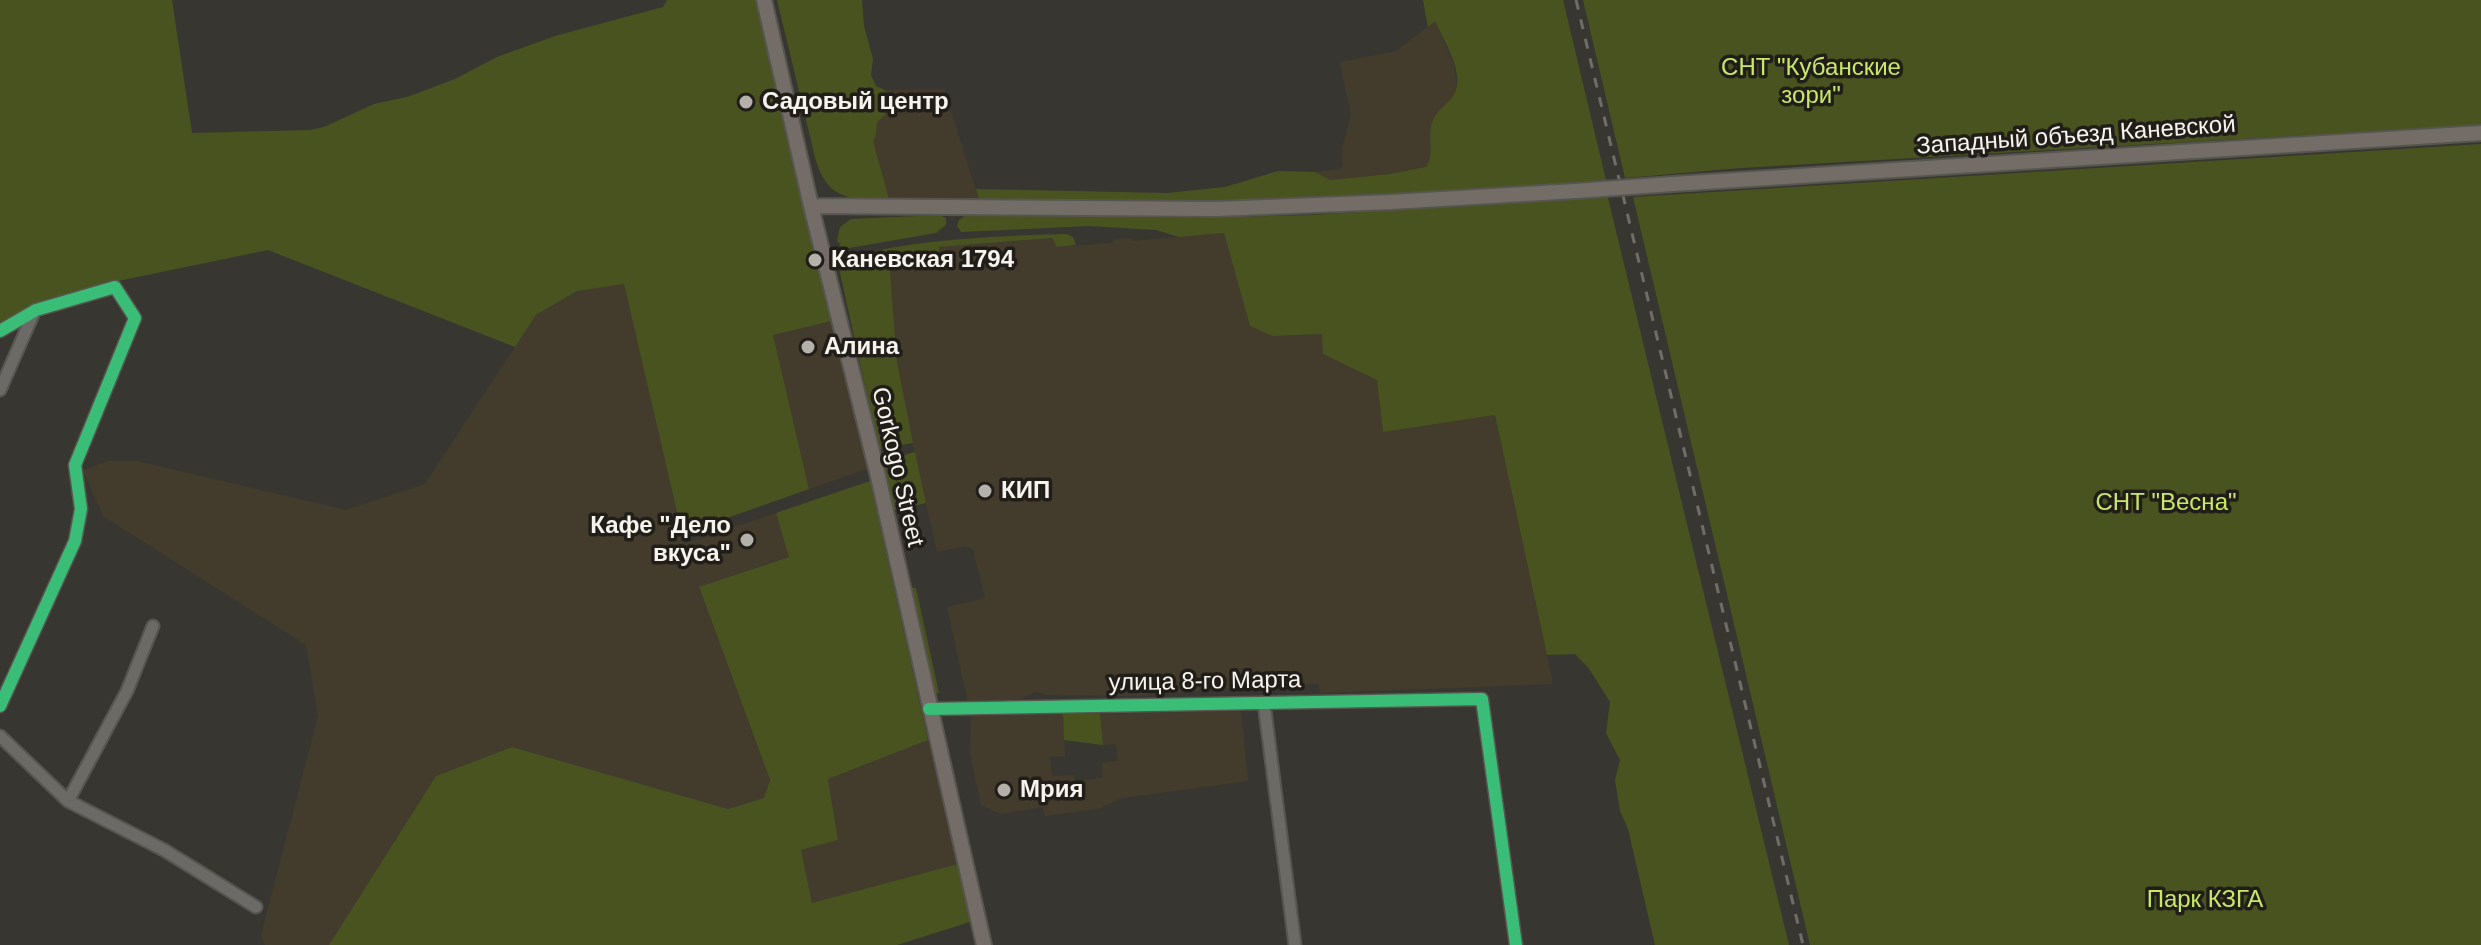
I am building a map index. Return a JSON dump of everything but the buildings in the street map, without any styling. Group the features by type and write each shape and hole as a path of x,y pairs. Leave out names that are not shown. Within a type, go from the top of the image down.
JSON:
{"main road":[{"name":"Gorkogo Street","path":"764,0 877,472 984,945"},
{"name":"Западный объезд Каневской","path":"811,206 1216,209 1361,204 2481,133"}],"street":[{"path":"0,331 36,310 115,287 135,318 75,465 81,509 75,541 0,706"},
{"path":"0,390 36,310"},
{"path":"68,801 127,691 153,626"},
{"name":"улица 8-го Марта","path":"929,709 1482,699 1516,945"},
{"path":"1264,703 1295,945"},
{"path":"0,736 68,801 164,850 256,907"}],"shaded area":[{"path":"1435,21 1454,65 1457,89 1430,134 1430,160 1426,167 1329,180 1315,172 1343,166 1342,148 1351,115 1340,62 1396,51"},
{"path":"944,89 979,200 889,199 873,141 877,137 877,123 883,119 885,90"},
{"path":"1224,233 1250,326 1272,336 1322,334 1324,354 1377,380 1383,432 1495,415 1553,684 1320,693 1319,684 1266,685 1143,696 1048,695 1035,692 1020,699 968,703 947,607 985,598 973,549 965,546 937,552 903,402 889,259 939,255 939,247 1053,238 1058,247 1110,243 1118,239 1132,238 1133,241"},
{"path":"624,284 684,544 776,513 789,556 699,588 770,781 764,798 728,809 512,747 436,776 329,945 265,945 261,935 318,716 306,645 103,516 83,471 108,461 137,461 346,510 425,484 536,315 577,291"},
{"path":"832,321 869,468 809,489 773,335"},
{"path":"1241,711 1248,781 1122,798 1098,809 1045,816 1043,807 1001,814 981,805 970,754 971,716 1063,714 1065,756 1050,757 1052,776 1074,775 1075,781 1103,778 1102,763 1118,761 1116,744 1103,745 1100,714"},
{"path":"928,740 958,864 812,904 801,850 838,840 828,779"}],"green space":[{"path":"0,0 172,0 192,133 324,127 374,104 407,97 455,79 497,57 555,36 663,7 667,0 755,0 832,321 773,335 809,489 682,534 624,284 577,291 536,315 515,347 268,250 118,281 34,307 0,327"},
{"path":"777,0 862,0 864,26 873,59 871,75 876,86 885,90 885,115 877,123 873,141 889,199 844,195 835,191 821,174"},
{"path":"1423,0 1563,0 1606,180 1344,199 1194,204 979,200 976,189 1167,193 1225,187 1278,171 1315,172 1330,180 1426,167 1430,157 1433,119 1451,99 1457,81 1453,60 1435,21 1428,27"},
{"name":"СНТ \"Кубанские зори\"","path":"1583,0 2481,0 2481,125 1741,168 1625,178"},
{"name":"СНТ \"Весна\"","path":"2481,144 2481,945 1810,945 1633,197"},
{"path":"1608,197 1789,945 1655,945 1628,829 1620,811 1615,780 1620,760 1606,733 1610,702 1588,667 1575,654 1547,655 1495,415 1383,432 1377,380 1323,354 1322,334 1272,336 1250,326 1224,233 1179,237 1156,230 1089,226 961,232 957,226 966,215 1196,218 1310,215"},
{"path":"939,215 946,218 946,225 936,233 849,248 841,247 837,240 840,227 851,219"},
{"path":"1067,234 1073,237 1076,245 1057,247 1052,238 939,247 939,255 889,259 897,362 913,443 879,449 840,273 842,265 859,256 915,244"},
{"path":"915,452 926,503 891,511 882,461"},
{"path":"870,481 928,740 828,779 838,840 801,850 812,903 958,864 973,921 897,945 329,945 436,776 512,747 728,809 764,798 770,780 699,587 789,557 776,513"},
{"path":"916,588 939,693 932,694 909,590"},
{"path":"1063,714 1100,714 1103,745 1064,740"}],"railway":[{"path":"1576,0 1803,945"}],"cycle path":[{"path":"0,331 36,310 115,287 135,318 75,465 81,509 75,541 0,706"},
{"path":"929,709 1482,699 1516,945"}],"place":[{"name":"Садовый центр","path":"746,102"},
{"name":"Каневская 1794","path":"815,260"},
{"name":"Алина","path":"808,347"},
{"name":"КИП","path":"985,491"},
{"name":"Кафе \"Дело вкуса\"","path":"747,540"},
{"name":"Мрия","path":"1004,790"}],"park label":[{"name":"Парк КЗГА","path":"2205,900"}]}
